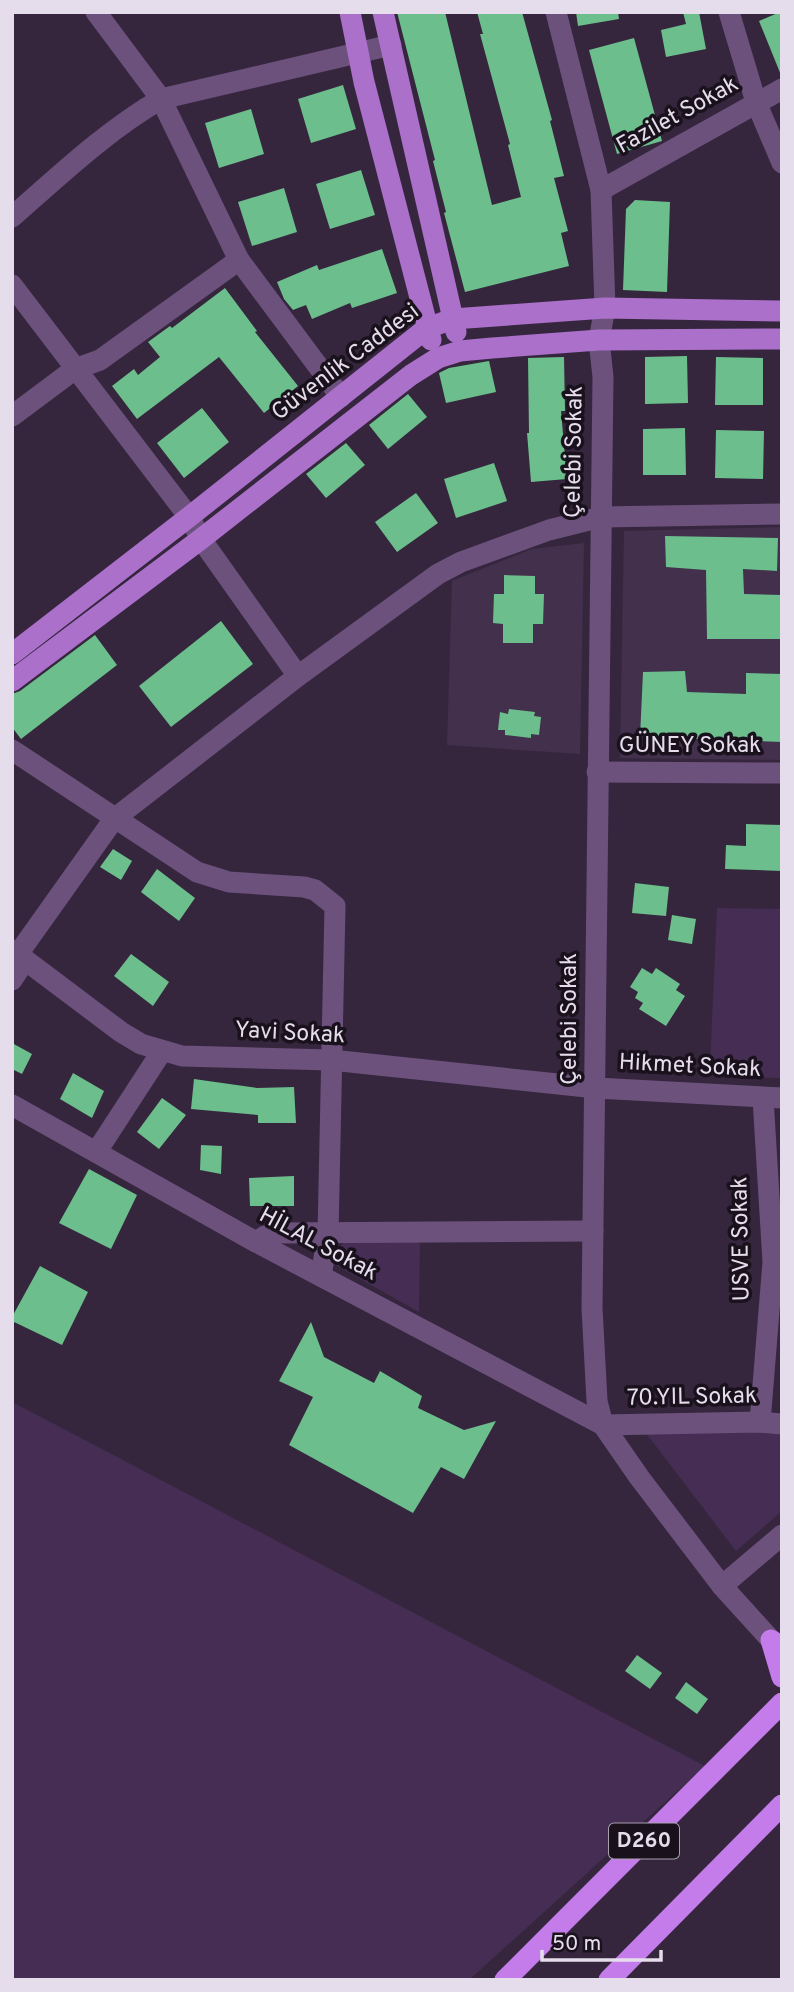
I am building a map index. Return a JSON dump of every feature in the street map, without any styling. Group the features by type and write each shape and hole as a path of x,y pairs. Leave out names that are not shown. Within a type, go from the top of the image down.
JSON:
{"highway":[{"path":"776,1644 782,1677"},
{"name":"D260","path":"505,1980 782,1703"},
{"path":"609,1980 782,1805"}],"main road":[{"path":"350,12 358,54 427,328 438,358"},
{"path":"383,12 460,351"},
{"name":"Güvenlik Caddesi","path":"12,654 427,328 453,320 605,308 782,311"},
{"path":"12,681 201,539 411,375 438,358 460,351 599,340 782,340"}],"street":[{"path":"96,12 161,99 239,260 341,397"},
{"name":"Çelebi Sokak","path":"555,12 601,190 605,308 599,340 603,377 592,1308 597,1401 603,1425 639,1476 722,1586 776,1644"},
{"path":"729,12 756,102 782,163"},
{"path":"12,217 108,134 161,99 391,45"},
{"name":"Fazilet Sokak","path":"601,190 782,89"},
{"path":"12,416 75,369 100,360 239,260"},
{"path":"12,285 189,517 201,539 298,676"},
{"path":"12,980 18,955 114,819 298,676 449,568 549,530 601,517 782,513"},
{"path":"12,750 197,872 229,882 304,887 315,890 335,906 328,1234 321,1276"},
{"name":"GÜNEY Sokak","path":"597,772 782,773"},
{"name":"Yavi Sokak","path":"18,955 121,1032 141,1044 182,1056 331,1060 596,1088"},
{"path":"97,1151 162,1051"},
{"name":"Hikmet Sokak","path":"596,1088 772,1098"},
{"name":"USVE Sokak","path":"760,1422 777,1262 772,1098"},
{"name":"HİLAL Sokak","path":"12,1105 256,1242 603,1425"},
{"path":"256,1242 272,1233 593,1231"},
{"name":"70.YIL Sokak","path":"603,1425 760,1422 782,1424"},
{"path":"722,1586 782,1535"}],"shaded area":[{"path":"782,527 782,760 620,758 624,531"},
{"path":"584,543 580,754 447,745 452,581 532,549"},
{"path":"717,908 782,909 782,1078 722,1077 710,1065"},
{"path":"420,1238 419,1312 332,1263 345,1239"},
{"path":"12,1402 705,1766 469,1980 12,1980"},
{"path":"633,1416 782,1418 782,1511 736,1551"}],"building":[{"path":"397,12 445,12 492,205 521,197 508,145 510,144 480,34 483,34 477,12 522,12 552,120 550,121 564,176 554,178 568,231 561,233 569,266 465,292"},
{"path":"576,12 618,12 619,19 578,26"},
{"path":"683,12 699,12 706,49 666,57 661,30 686,24"},
{"path":"782,12 781,75 759,21"},
{"path":"634,38 662,141 617,154 589,50"},
{"path":"343,85 356,129 311,143 298,99"},
{"path":"251,109 264,154 219,168 205,123"},
{"path":"361,170 375,215 330,229 316,184"},
{"path":"284,188 297,232 252,246 238,202"},
{"path":"635,200 670,202 667,292 623,290 626,209"},
{"path":"382,249 397,293 352,308 350,303 312,319 306,305 293,310 284,299 277,282 317,265 319,270"},
{"path":"225,288 257,331 255,332 298,386 264,413 219,357 137,419 112,386 134,369 138,375 160,357 148,342 170,326 172,328"},
{"path":"687,356 688,403 645,404 645,357"},
{"path":"564,357 565,411 561,411 567,479 531,482 527,433 528,358"},
{"path":"716,357 763,358 763,405 715,405"},
{"path":"489,361 496,392 446,403 439,373 449,368"},
{"path":"408,394 427,417 388,449 369,425"},
{"path":"202,408 229,442 184,478 157,443"},
{"path":"685,428 686,475 643,475 643,429"},
{"path":"716,430 764,431 763,479 715,478"},
{"path":"346,443 365,465 326,498 306,474"},
{"path":"494,463 507,501 456,518 444,479"},
{"path":"416,493 438,523 397,552 375,522"},
{"path":"665,536 778,538 777,571 743,569 744,594 782,595 782,639 707,639 706,570 666,567"},
{"path":"504,575 535,576 535,594 544,594 543,624 533,624 533,643 503,643 503,624 493,623 494,594 504,594"},
{"path":"221,621 253,664 171,727 139,686"},
{"path":"95,635 117,665 21,739 12,727 12,694 20,691"},
{"path":"685,671 687,692 746,694 746,673 782,674 782,742 640,737 643,672"},
{"path":"509,709 535,712 534,716 541,717 539,735 531,734 531,738 505,735 505,730 498,730 500,712 508,714"},
{"path":"746,824 782,825 782,871 725,869 726,845 746,846"},
{"path":"113,849 132,861 121,880 100,867"},
{"path":"157,869 195,898 179,921 141,892"},
{"path":"635,883 669,887 666,916 632,913"},
{"path":"672,915 696,919 692,944 668,940"},
{"path":"131,954 169,982 153,1006 114,976"},
{"path":"642,968 652,974 656,968 680,984 676,990 685,996 666,1026 639,1009 643,1003 635,998 638,992 630,987"},
{"path":"12,1043 32,1054 22,1074 12,1069"},
{"path":"73,1073 104,1091 92,1118 60,1099"},
{"path":"194,1079 257,1088 294,1087 296,1123 258,1123 258,1115 191,1109"},
{"path":"162,1098 186,1115 159,1149 137,1132"},
{"path":"201,1145 222,1146 221,1174 200,1170"},
{"path":"89,1169 137,1195 111,1249 59,1223"},
{"path":"294,1176 294,1206 250,1206 249,1178"},
{"path":"40,1266 88,1292 62,1345 12,1321"},
{"path":"311,1322 324,1357 374,1383 380,1371 422,1396 418,1408 464,1430 496,1421 464,1479 441,1467 413,1513 289,1445 313,1397 279,1381"},
{"path":"637,1655 662,1673 650,1689 625,1671"},
{"path":"686,1682 708,1699 697,1714 675,1698"}]}
